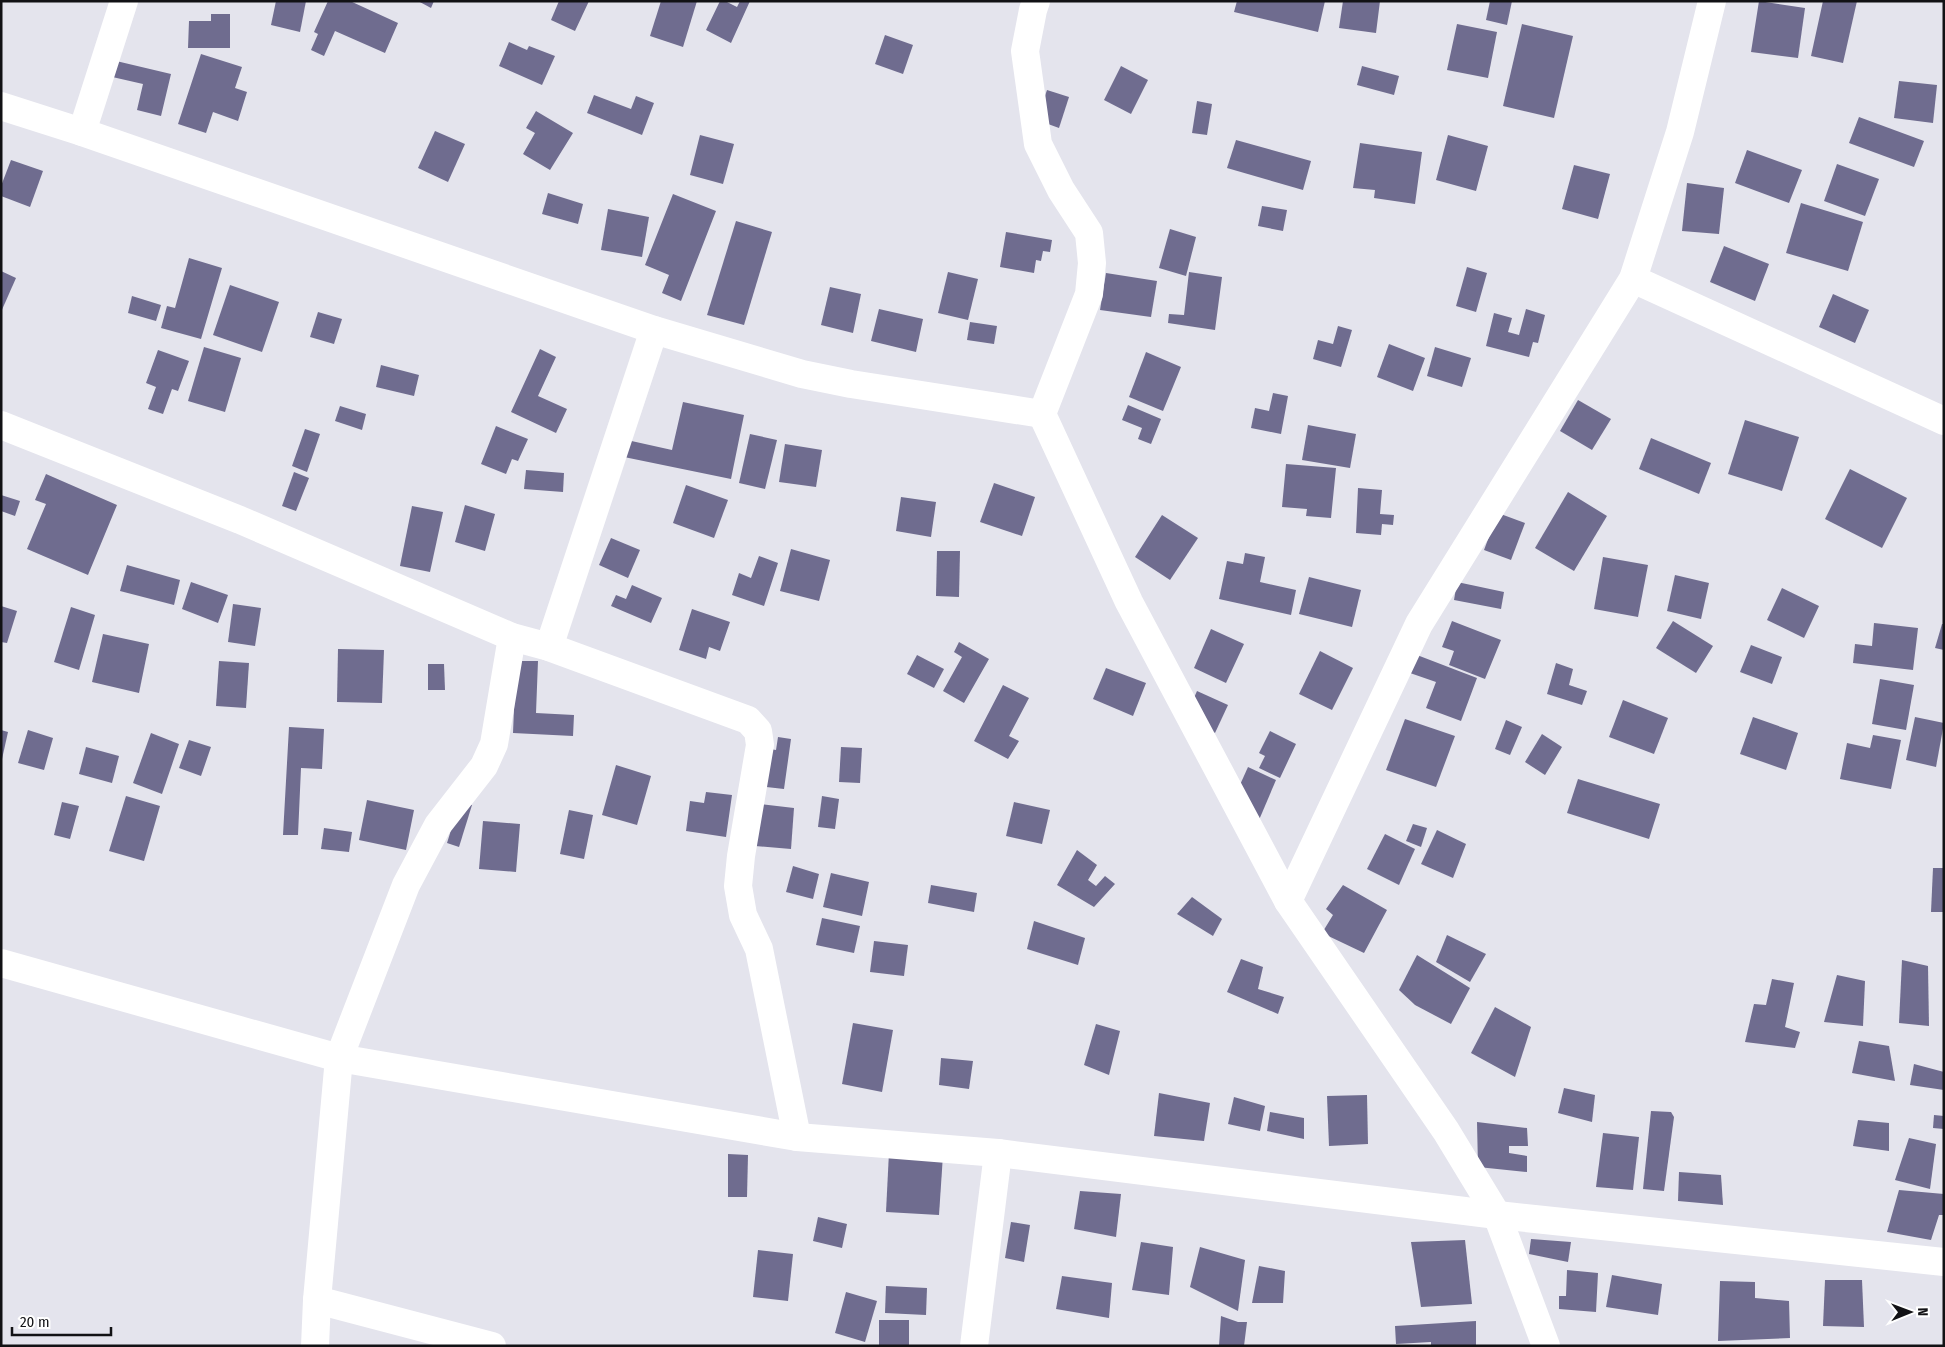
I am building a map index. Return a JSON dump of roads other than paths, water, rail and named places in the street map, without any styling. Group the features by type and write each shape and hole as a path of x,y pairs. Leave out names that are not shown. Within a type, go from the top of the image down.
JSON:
{"street":[{"path":"82,132 124,1"},
{"path":"1036,1 1024,51 1038,144 1062,190 1089,234 1092,263 1089,294 1042,414 1129,602 1288,901 1446,1132 1497,1215 1546,1346"},
{"path":"1288,901 1419,624 1633,279 1680,132 1712,1"},
{"path":"1,106 82,132 654,330 802,374 851,384 1042,414"},
{"path":"1633,279 1944,420"},
{"path":"550,647 654,330"},
{"path":"1,425 240,520 512,637 550,647 748,720 758,731 760,745 741,856 738,886 743,915 759,949 797,1137"},
{"path":"315,1346 317,1300 339,1058 406,885 438,825 484,766 494,744 512,637"},
{"path":"1,963 339,1058 797,1137 998,1153 1497,1215 1944,1262"},
{"path":"974,1346 998,1153"},
{"path":"317,1300 492,1346"}]}
